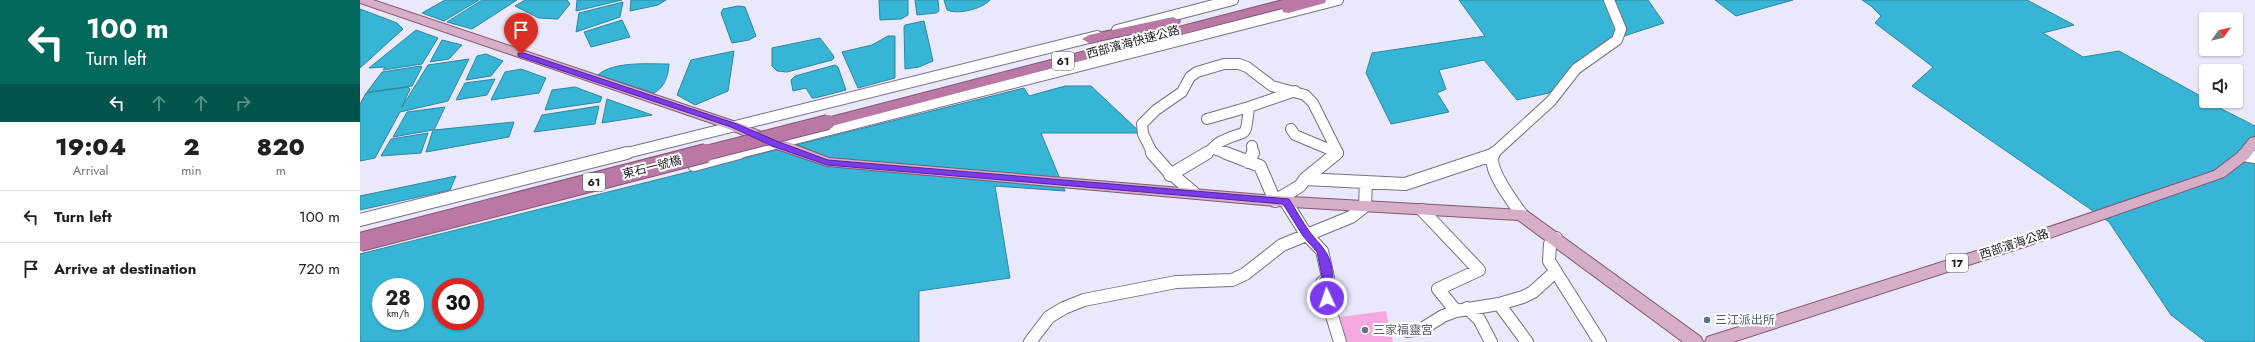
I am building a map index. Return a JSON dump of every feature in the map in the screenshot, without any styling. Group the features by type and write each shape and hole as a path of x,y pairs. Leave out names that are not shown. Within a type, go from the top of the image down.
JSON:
{"highway":[{"path":"1089,39 1171,22 1258,0"},
{"name":"西部濱海快速公路","path":"828,118 1274,0"},
{"name":"西部濱海快速公路","path":"828,118 1298,0"},
{"path":"1031,78 1320,0"},
{"name":"東石一號橋","path":"360,234 828,118"},
{"name":"東石一號橋","path":"360,242 828,118"}],"main road":[{"path":"362,0 734,126 776,144 827,162 1193,192 1280,201 1422,210 1492,212 1522,215 1556,238 1694,342"},
{"name":"西部濱海公路","path":"1713,342 2022,242 2219,174 2250,156 2255,141"}],"street":[{"path":"360,220 1089,39 1154,19 1233,0"},
{"path":"360,250 1031,78 1114,59 1338,0"},
{"path":"1305,179 1405,184 1492,155 1551,101 1576,69 1617,40 1621,29 1609,0"},
{"path":"1193,192 1161,166 1144,136 1142,124 1156,110 1182,92 1190,77 1197,72 1216,65 1239,64 1247,66 1272,86 1295,91 1305,95 1313,103 1338,153"},
{"path":"1207,119 1249,107 1295,91"},
{"path":"1170,174 1214,149 1220,141 1243,134 1246,131 1249,107"},
{"path":"1291,130 1295,134 1338,153"},
{"path":"1248,162 1253,157 1254,149 1252,146"},
{"path":"1214,149 1260,166 1280,201 1306,234 1322,251 1328,277 1322,283 1331,312 1335,318 1340,342"},
{"path":"1280,201 1338,153"},
{"path":"1492,155 1492,163 1497,175 1522,215"},
{"path":"1030,342 1049,317 1084,300 1176,282 1232,280 1245,274 1282,245 1351,217 1365,206 1366,182"},
{"path":"1422,210 1479,270 1438,289 1461,310 1479,319 1491,342"},
{"path":"1556,238 1550,244 1549,261 1579,306 1600,342"},
{"path":"1407,331 1422,330 1443,316 1461,310 1499,304 1533,292 1555,272"},
{"path":"1499,304 1527,342"}],"water":[{"path":"445,0 479,0 444,21 422,13"},
{"path":"482,0 517,0 472,29 447,22"},
{"path":"525,0 567,0 570,4 558,19 539,18 515,6"},
{"path":"577,0 622,0 576,11"},
{"path":"631,0 666,0 658,5 630,11"},
{"path":"879,0 908,0 908,15 901,19 880,20"},
{"path":"915,0 938,0 939,11 936,13 917,15"},
{"path":"944,0 990,0 976,8 957,12 947,10"},
{"path":"1459,0 1648,0 1664,23 1612,40 1549,93 1517,100 1484,60 1439,70 1446,89 1437,93 1449,112 1391,124 1366,73 1372,53 1485,36"},
{"path":"1715,0 1793,0 1736,16"},
{"path":"1862,0 2027,0 2074,25 2043,33 2083,57 2119,51 2199,95 2199,108 2220,108 2255,126 2255,342 2206,342 2171,315 2109,222 1912,86 1933,67 1875,23 1881,16 1871,6"},
{"path":"623,2 620,17 576,32 579,13"},
{"path":"738,6 745,7 756,36 749,40 732,43 721,13 723,9"},
{"path":"360,9 397,23 403,29 360,68"},
{"path":"622,20 630,37 591,47 584,32"},
{"path":"924,21 933,61 919,67 905,69 904,27 905,25"},
{"path":"416,30 438,38 422,64 383,70 385,67 369,68"},
{"path":"888,36 895,36 895,78 858,88 842,52 872,45"},
{"path":"820,38 833,55 834,58 832,60 787,72 777,71 772,66 772,48"},
{"path":"442,40 462,45 449,59 430,62"},
{"path":"734,51 728,91 695,105 677,95 691,60"},
{"path":"486,54 503,61 491,76 466,80 477,56"},
{"path":"469,59 448,101 400,112 375,158 360,161 360,104 366,93 408,87 410,89 402,107 428,65"},
{"path":"669,64 665,81 661,88 654,93 598,75 613,67 622,65"},
{"path":"835,65 838,67 846,90 815,98 812,98 806,88 793,91 791,80 795,76"},
{"path":"422,67 412,86 367,92 382,72"},
{"path":"521,69 546,78 539,93 491,100 505,72"},
{"path":"495,79 487,95 456,100 465,83"},
{"path":"1065,86 1091,86 1141,133 1041,133 1065,191 995,186 1010,278 919,291 919,342 360,342 360,254 1024,88 1029,96"},
{"path":"575,87 602,97 600,102 545,110 552,90"},
{"path":"607,99 652,115 602,123"},
{"path":"599,106 595,124 534,132 542,115"},
{"path":"445,107 434,130 514,122 509,137 426,152 433,130 393,137 407,112"},
{"path":"428,133 421,153 381,156 391,139"},
{"path":"456,176 450,190 360,210 360,196"}],"building":[{"name":"三家福靈宮","path":"1386,311 1393,342 1347,342 1340,317"}],"place":[{"name":"三江派出所","path":"1707,320"},
{"name":"三家福靈宮","path":"1365,330"}],"route":[{"path":"521,54 665,104 734,126 776,144 827,162 1002,176 1286,202 1306,234 1322,251 1328,277 1322,283 1327,298"}]}
